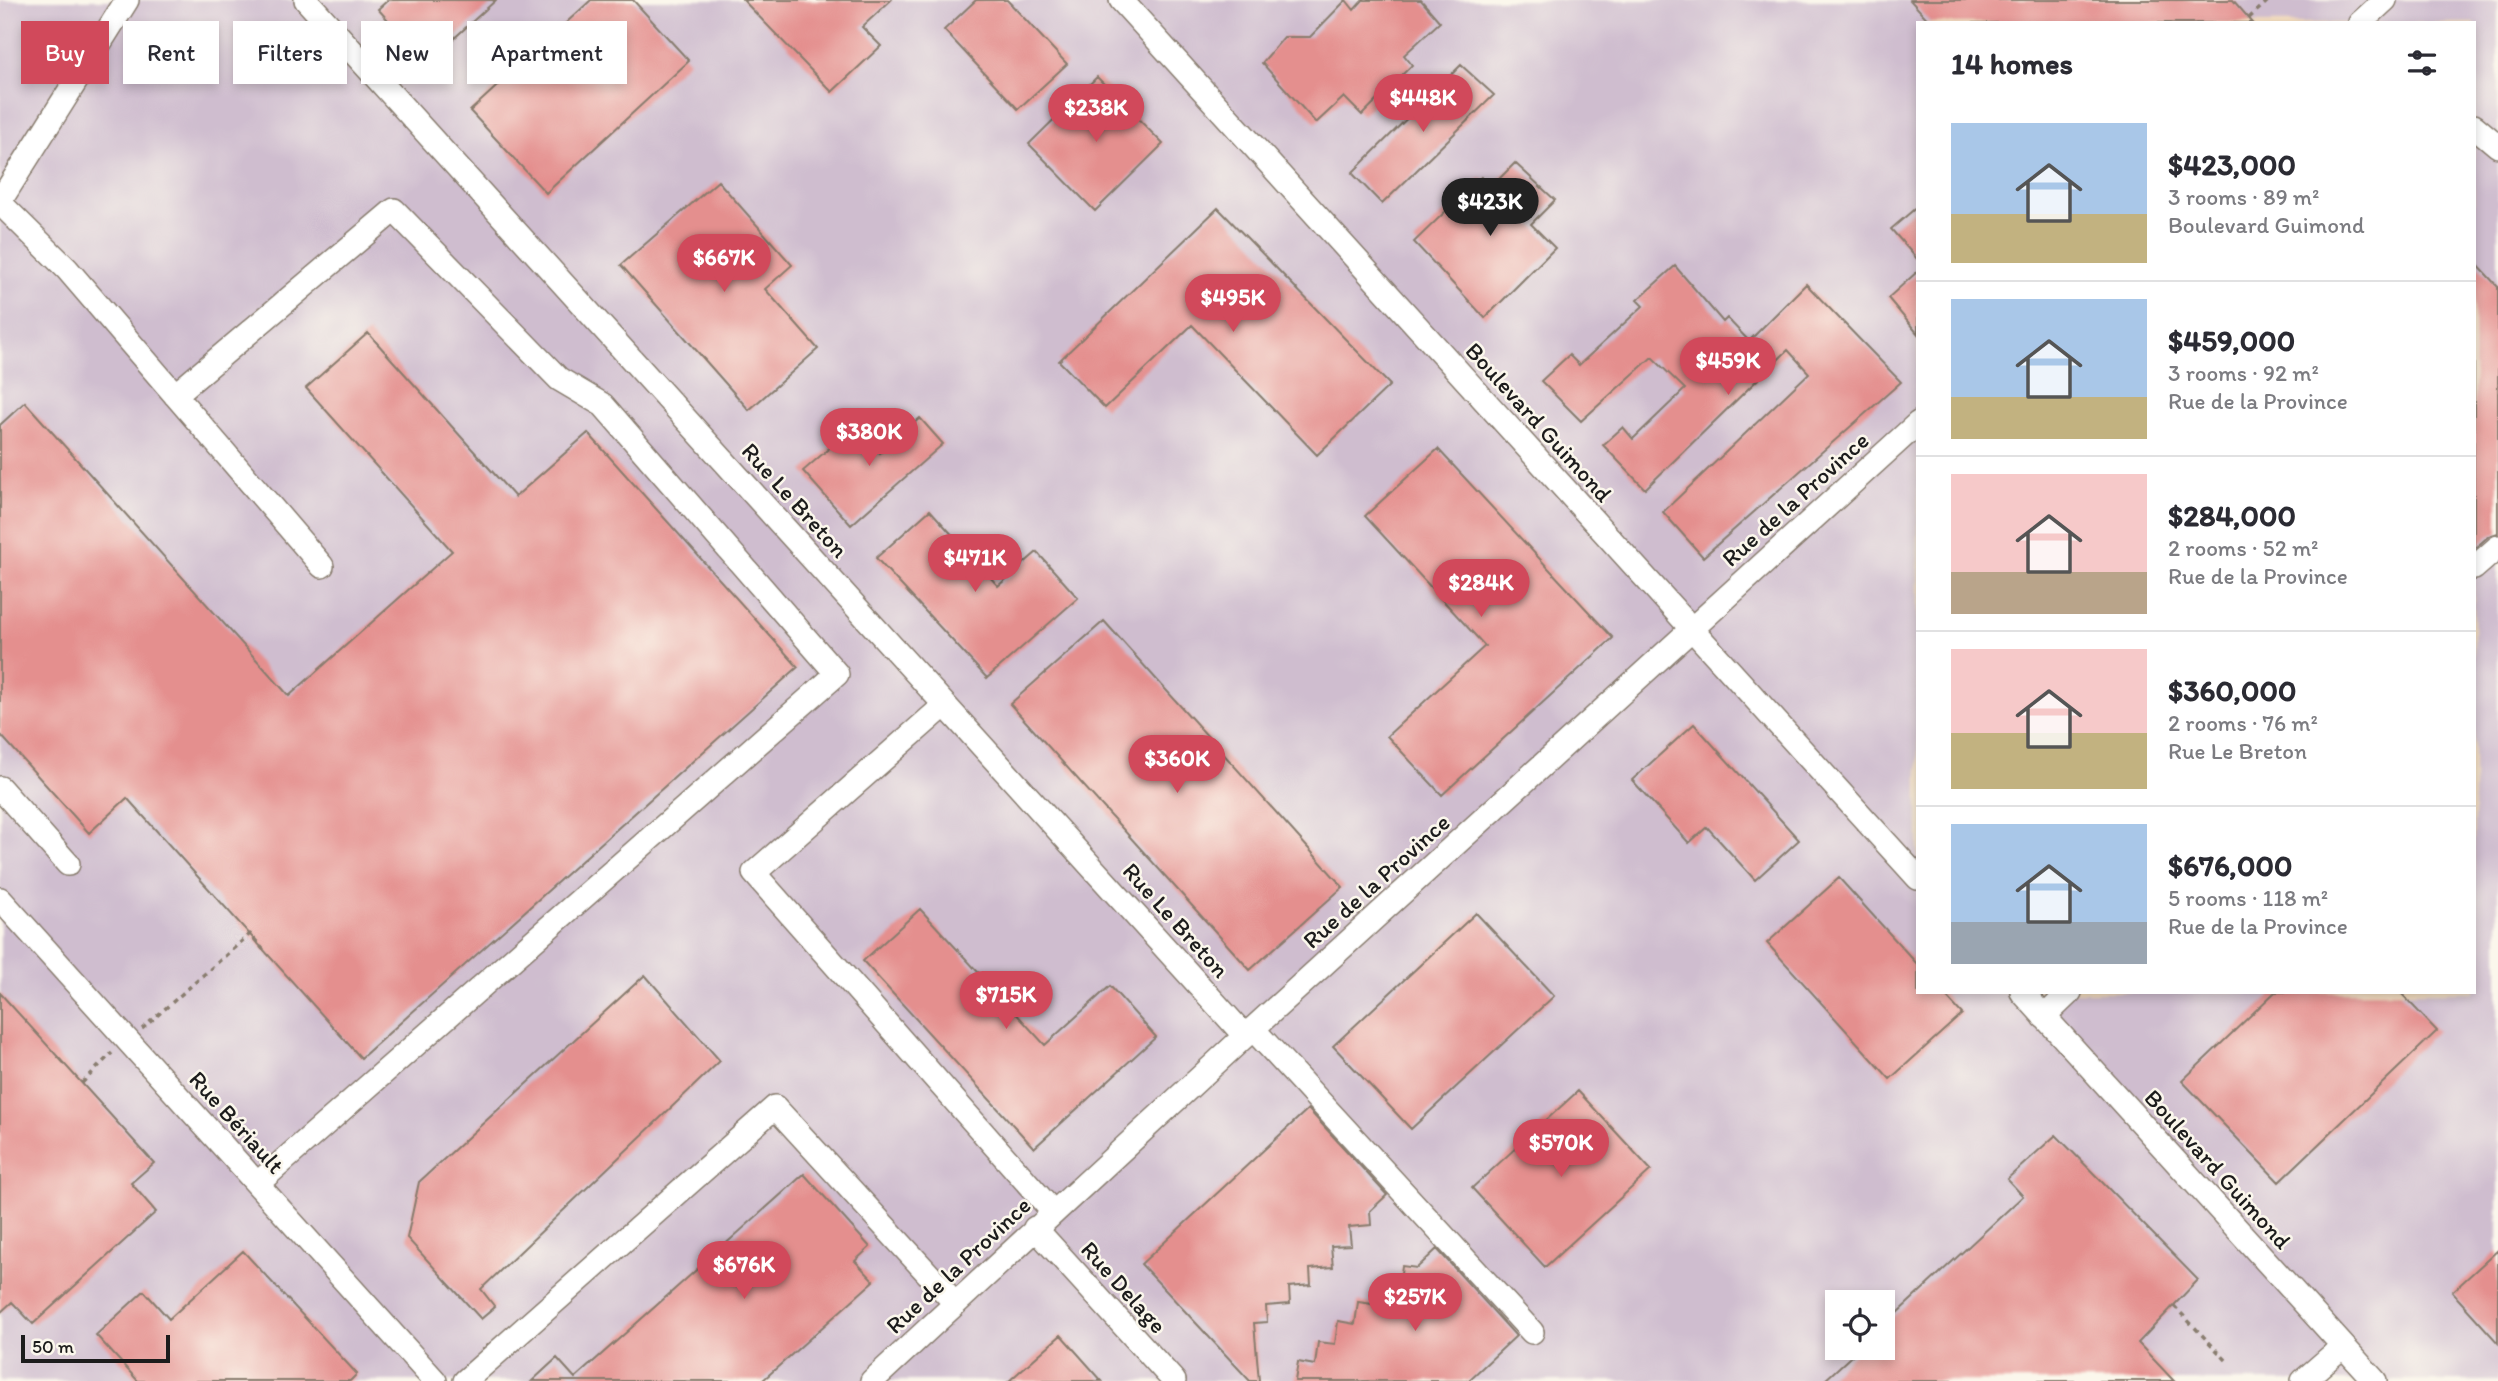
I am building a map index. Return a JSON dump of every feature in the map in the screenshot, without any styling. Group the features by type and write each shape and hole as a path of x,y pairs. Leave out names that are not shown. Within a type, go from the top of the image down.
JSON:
{"street":[{"path":"127,0 0,202 67,269 322,566"},
{"name":"Rue Le Breton","path":"306,0 945,705 1532,1332"},
{"name":"Boulevard Guimond","path":"1121,0 1916,876"},
{"path":"2367,21 2385,0"},
{"path":"2476,128 2498,146"},
{"path":"175,395 394,210 559,379 603,405 838,674 257,1184"},
{"name":"Rue de la Province","path":"872,1381 1035,1228 1690,628 1916,425"},
{"path":"2476,566 2498,547"},
{"path":"945,705 754,873 1053,1212"},
{"path":"0,788 68,864"},
{"name":"Rue Bériault","path":"0,899 435,1381"},
{"name":"Boulevard Guimond","path":"2024,994 2375,1381"},
{"path":"2044,1017 2068,994"},
{"path":"465,1381 775,1107 955,1303"},
{"name":"Rue Delage","path":"1035,1228 1174,1381"},
{"path":"2303,1381 2343,1346"}],"path":[{"path":"2249,18 2269,0"},
{"path":"138,1033 250,934 267,954"},
{"path":"82,1083 113,1053"},
{"path":"2174,1306 2229,1363"}],"shaded area":[{"path":"0,0 2498,0 2498,1381 0,1381"}],"building":[{"path":"388,0 496,0 473,21 467,21 467,26 453,39 453,21 389,21 378,9"},
{"path":"591,0 633,0 689,61 546,193 470,111 499,84 627,84 627,21 568,21"},
{"path":"743,0 891,0 862,27 881,46 832,92"},
{"path":"976,0 1007,0 1067,64 1018,109 944,30"},
{"path":"1346,0 1354,10 1363,0 1421,0 1440,22 1404,55 1412,65 1362,115 1344,97 1316,123 1262,63 1284,37 1310,37"},
{"path":"1910,0 2233,0 2251,21 1929,21"},
{"path":"1461,65 1494,95 1382,204 1352,173"},
{"path":"1097,77 1163,144 1095,211 1029,144"},
{"path":"1515,163 1555,200 1531,224 1555,248 1485,318 1414,242 1481,177 1491,187"},
{"path":"718,181 792,265 765,289 818,349 749,410 621,265"},
{"path":"1218,208 1390,385 1317,455 1192,325 1105,408 1059,361"},
{"path":"1916,208 1916,258 1891,229"},
{"path":"2476,263 2498,287 2498,533 2489,536 2476,547"},
{"path":"1675,266 1723,322 1727,318 1749,341 1806,284 1901,382 1703,557 1663,512 1809,373 1788,350 1645,489 1603,445 1623,427 1633,439 1685,389 1652,357 1581,421 1541,381 1569,355 1579,365 1643,306 1637,300"},
{"path":"1916,273 1916,332 1888,298"},
{"path":"368,333 515,497 588,433 798,667 361,1058 127,798 89,833 0,734 0,425 25,402 289,696 452,551 306,388"},
{"path":"920,418 943,444 851,525 803,471 856,425 880,453"},
{"path":"1438,449 1613,638 1442,795 1387,736 1485,646 1365,516"},
{"path":"930,510 998,586 1037,552 1078,598 987,678 876,558"},
{"path":"1104,621 1343,887 1250,970 1010,704"},
{"path":"1694,724 1799,840 1755,880 1707,827 1689,843 1632,780"},
{"path":"1839,878 1916,963 1916,994 1944,994 1962,1014 1890,1079 1767,943"},
{"path":"920,909 1045,1045 1110,986 1156,1037 1034,1148 863,961"},
{"path":"1476,913 1554,996 1411,1129 1333,1046"},
{"path":"645,975 720,1061 481,1289 495,1307 481,1319 407,1238 419,1182"},
{"path":"0,993 154,1163 131,1183 156,1212 33,1324 12,1302 0,1313"},
{"path":"2273,994 2402,994 2437,1031 2279,1182 2182,1081"},
{"path":"1578,1091 1651,1170 1545,1267 1472,1188"},
{"path":"1308,1109 1387,1195 1370,1211 1371,1225 1349,1227 1351,1245 1331,1246 1333,1267 1310,1269 1311,1285 1289,1287 1290,1304 1266,1306 1267,1322 1254,1323 1259,1381 1250,1381 1141,1264"},
{"path":"2056,1135 2198,1280 2138,1343 2174,1381 1824,1381 1847,1360 1895,1360 1895,1315 2023,1196 2007,1179"},
{"path":"804,1174 870,1247 855,1261 874,1281 762,1381 532,1381 557,1358 575,1378"},
{"path":"1437,1249 1516,1336 1468,1381 1295,1381 1298,1362 1315,1365 1318,1342 1335,1344 1338,1321 1355,1324 1358,1302 1379,1305 1381,1285 1399,1288 1402,1266 1417,1268"},
{"path":"2498,1250 2498,1343 2452,1292"},
{"path":"243,1251 357,1374 350,1381 138,1381 96,1335 144,1291 169,1319"},
{"path":"1061,1335 1102,1381 1009,1381"}]}
